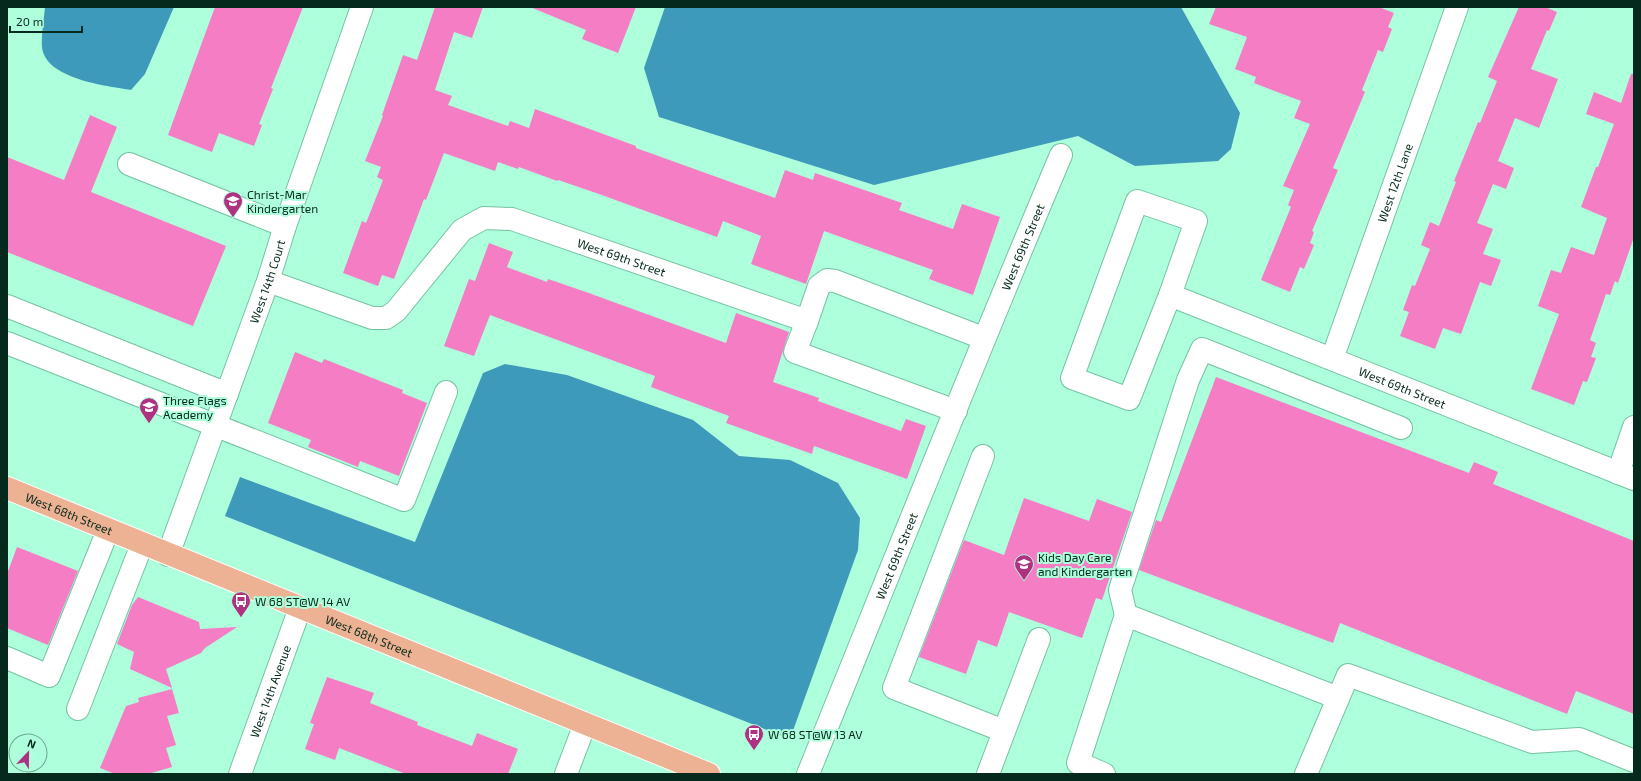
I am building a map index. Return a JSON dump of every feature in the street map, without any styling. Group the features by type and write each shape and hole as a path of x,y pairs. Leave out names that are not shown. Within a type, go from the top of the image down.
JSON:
{"main road":[{"name":"West 68th Street","path":"7,488 168,555 709,774"}],"street":[{"name":"West 14th Court","path":"168,555 268,281 285,226 362,7"},
{"name":"West 12th Lane","path":"1332,359 1457,7"},
{"name":"West 69th Street","path":"808,774 956,411 983,338 1061,155"},
{"path":"129,164 285,226"},
{"path":"1137,201 1196,221 1170,295 1129,399 1072,378 1137,201"},
{"name":"West 69th Street","path":"268,281 372,318 386,318 396,311 462,230 484,218 512,219 807,322"},
{"path":"956,411 795,352 819,286 826,280 835,281 983,338"},
{"name":"West 69th Street","path":"1170,295 1626,476"},
{"path":"7,306 227,394"},
{"path":"7,343 404,500 446,392"},
{"path":"1104,774 1078,763 1126,615 1120,590 1186,388 1202,349 1401,428"},
{"path":"1626,476 1634,427"},
{"path":"982,456 894,688 1004,731"},
{"path":"7,658 49,676 108,530"},
{"path":"78,709 142,544"},
{"name":"West 14th Avenue","path":"240,774 300,608"},
{"path":"1126,615 1338,698"},
{"path":"988,774 1039,639"},
{"path":"1306,774 1348,674 1532,742 1579,739 1634,761"},
{"path":"566,774 585,724"}],"water":[{"path":"45,7 174,7 145,74 131,90 79,79 65,74 54,67 46,58 42,47"},
{"path":"665,7 1181,7 1240,113 1231,149 1218,161 1135,166 1078,136 874,185 659,117 644,68"},
{"path":"505,364 567,375 693,420 739,456 790,460 838,483 860,518 858,550 790,739 225,516 240,477 415,542 483,373"}],"building":[{"path":"215,7 303,7 271,88 273,89 259,124 262,125 254,146 219,133 212,152 168,135"},
{"path":"435,7 483,7 472,38 454,32 435,90 452,96 448,105 508,126 510,121 529,128 535,109 636,146 636,148 775,198 785,170 813,180 815,173 902,203 899,210 953,229 962,204 1000,217 973,295 929,279 933,270 824,231 806,284 751,264 761,236 723,221 717,237 599,194 519,167 518,169 498,162 495,171 444,153 426,200 424,199 394,279 382,275 378,286 343,273 362,221 366,223 383,180 377,177 381,167 365,161 383,116 382,115 403,55 417,60"},
{"path":"530,7 636,7 618,53 582,39 586,30"},
{"path":"1216,7 1379,7 1394,13 1388,27 1392,29 1383,52 1378,50 1362,90 1365,92 1333,168 1338,170 1312,231 1314,232 1310,243 1314,245 1304,269 1300,267 1290,292 1261,280 1291,207 1288,205 1294,190 1283,186 1310,124 1294,118 1301,101 1254,83 1256,77 1235,69 1247,37 1209,24"},
{"path":"1519,7 1545,7 1557,12 1549,31 1547,30 1531,69 1558,79 1539,128 1515,118 1498,161 1514,168 1506,189 1493,184 1477,223 1493,229 1483,254 1501,260 1491,286 1480,282 1461,334 1443,328 1435,349 1400,336 1409,312 1403,310 1412,285 1415,286 1430,249 1421,245 1430,222 1439,226 1456,182 1454,181 1478,122 1480,123 1497,81 1488,77"},
{"path":"1631,74 1634,74 1634,237 1618,283 1615,281 1610,295 1606,294 1590,340 1596,343 1591,357 1596,358 1587,382 1583,381 1574,405 1531,389 1559,314 1538,306 1551,270 1561,273 1571,247 1594,255 1607,218 1581,207 1614,124 1586,114 1594,92 1621,103"},
{"path":"90,115 117,127 91,192 226,246 193,326 7,252 7,157 64,180"},
{"path":"489,243 513,252 507,267 547,282 548,279 586,292 726,343 736,313 789,332 773,382 819,398 818,401 901,431 906,419 926,426 907,479 814,446 812,454 726,423 729,416 651,387 655,376 490,315 474,356 444,346 469,279 475,281"},
{"path":"295,352 322,363 324,359 403,390 402,393 427,403 399,476 360,461 358,467 308,447 311,440 268,423"},
{"path":"1216,377 1469,473 1474,462 1498,472 1493,484 1634,541 1634,714 1576,691 1567,714 1340,623 1333,643 1139,570 1156,520 1161,522"},
{"path":"1024,498 1089,521 1097,499 1132,512 1102,600 1096,598 1082,638 1009,612 997,647 978,640 966,674 919,657 964,540 1004,555"},
{"path":"17,547 78,571 48,645 7,628 7,574"},
{"path":"138,597 199,622 200,629 237,627 205,648 201,653 166,669 172,688 130,669 134,652 117,644 132,605"},
{"path":"327,677 374,693 370,703 418,722 417,725 472,746 477,733 518,749 508,774 406,774 339,748 335,760 305,749 314,724 310,723"},
{"path":"172,689 179,713 167,716 176,745 166,748 172,767 148,774 115,774 100,768 126,706 139,702 138,698"}],"place":[{"name":"Christ-Mar Kindergarten","path":"233,218"},
{"name":"Three Flags Academy","path":"149,424"},
{"name":"Kids Day Care and Kindergarten","path":"1024,581"},
{"name":"W 68 ST@W 14 AV","path":"241,618"},
{"name":"W 68 ST@W 13 AV","path":"754,751"}]}
